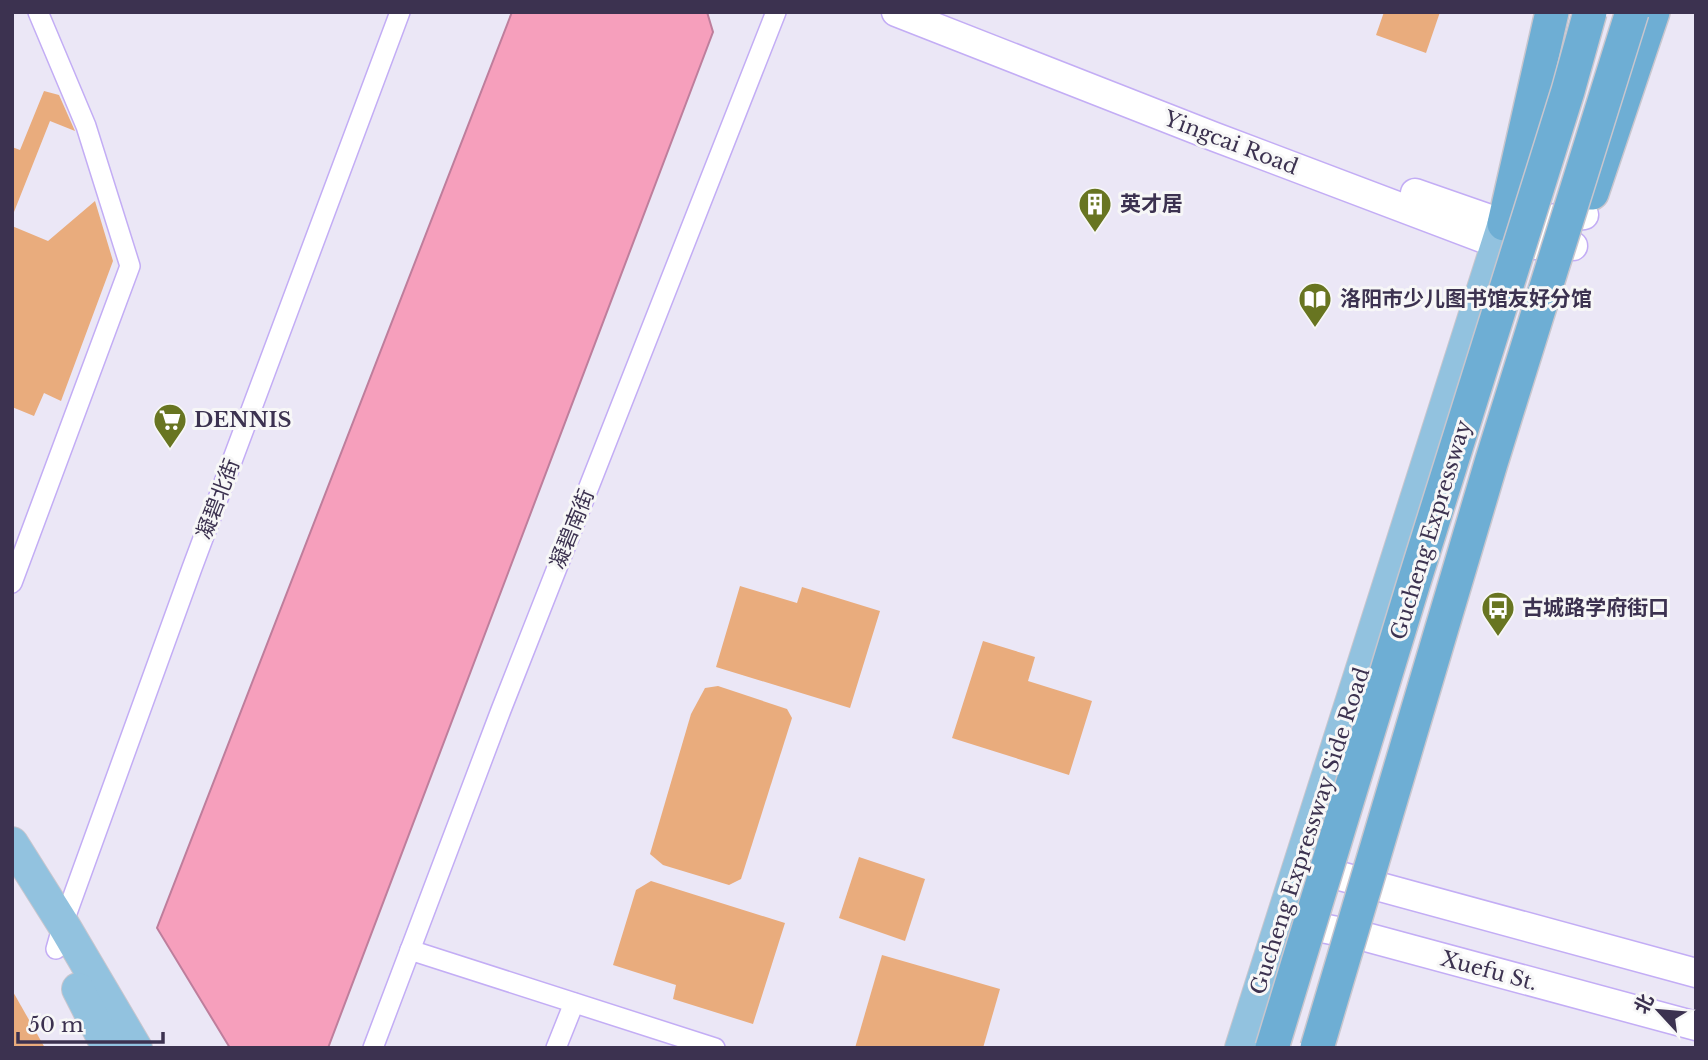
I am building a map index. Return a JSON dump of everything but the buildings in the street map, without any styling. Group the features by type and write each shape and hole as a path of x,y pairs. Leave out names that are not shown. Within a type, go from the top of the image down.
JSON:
{"highway":[{"path":"1501,234 1552,12"},
{"name":"Gucheng Expressway","path":"1272,1048 1568,91 1590,12"},
{"name":"Gucheng Expressway","path":"1317,1048 1491,463 1632,12"},
{"path":"1584,215 1653,12"}],"main road":[{"name":"Yingcai Road","path":"896,12 1240,146 1501,234 1573,246"},
{"name":"Yingcai Road","path":"932,12 1501,234 1584,215"},
{"name":"Gucheng Expressway Side Road","path":"1241,1048 1501,234 1569,12"},
{"path":"1332,1048 1573,246 1647,12"},
{"path":"12,843 93,996 136,1048"},
{"path":"1300,865 1696,973"},
{"path":"12,884 60,936"},
{"name":"Xuefu St.","path":"1282,920 1366,937 1696,1026"},
{"path":"93,996 97,1048"},
{"path":"93,996 108,1048"},
{"path":"93,996 148,1048"}],"street":[{"path":"12,583 21,540 130,266 86,126 38,12"},
{"name":"凝碧北街","path":"60,936 192,568 400,12"},
{"name":"凝碧南街","path":"373,1048 501,710 776,12"},
{"path":"1501,234 1537,12"},
{"path":"1584,215 1664,12"},
{"path":"410,950 715,1048"},
{"path":"556,1048 574,1003"}],"shaded area":[{"path":"512,12 707,12 713,32 328,1048 230,1048 157,928"},
{"path":"1384,12 1440,12 1426,53 1376,35"},
{"path":"44,91 59,95 75,131 50,121 12,217 12,147 20,150"},
{"path":"95,201 113,261 61,401 44,393 34,416 12,407 12,226 48,241"},
{"path":"740,586 797,603 802,587 880,611 850,708 716,667"},
{"path":"983,641 1035,657 1028,681 1092,701 1069,775 952,738"},
{"path":"718,686 787,709 792,718 741,879 729,885 663,865 650,854 691,714 705,688"},
{"path":"859,857 925,879 905,941 839,918"},
{"path":"651,881 785,923 753,1024 673,999 676,985 613,965 636,890"},
{"path":"882,955 1000,989 983,1048 855,1048"},
{"path":"12,990 45,1048 12,1048"}],"place":[{"name":"英才居","path":"1095,234"},
{"name":"洛阳市少儿图书馆友好分馆","path":"1315,329"},
{"name":"DENNIS","path":"170,450"},
{"name":"古城路学府街口","path":"1498,638"}]}
